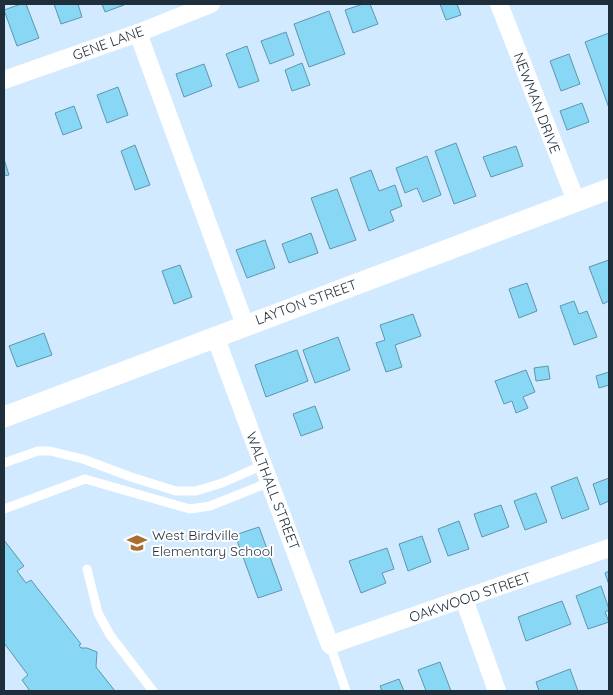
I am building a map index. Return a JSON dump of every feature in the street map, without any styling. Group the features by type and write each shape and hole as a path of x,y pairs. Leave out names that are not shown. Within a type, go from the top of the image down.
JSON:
{"street":[{"name":"GENE LANE","path":"4,80 138,33 211,4"},
{"name":"NEWMAN DRIVE","path":"499,4 576,202"},
{"path":"138,33 246,325"},
{"name":"LAYTON STREET","path":"4,417 609,189"},
{"name":"WALTHALL STREET","path":"215,336 330,645"},
{"name":"OAKWOOD STREET","path":"330,645 609,548"},
{"path":"464,599 497,691"}],"lane":[{"path":"4,463 38,451 50,451 83,459 176,491 196,491 263,465"},
{"path":"4,509 85,479 190,509 210,506 270,482"},
{"path":"86,568 98,613 110,635 153,691"},
{"path":"330,645 346,691"}],"building":[{"path":"26,4 39,38 17,46 4,10"},
{"path":"54,4 78,4 82,17 61,24"},
{"path":"102,4 124,4 124,5 105,12"},
{"path":"363,4 370,4 378,24 353,33 345,10"},
{"path":"440,4 457,4 461,15 446,20"},
{"path":"329,11 345,54 309,67 294,24"},
{"path":"286,32 294,55 270,64 261,41"},
{"path":"609,33 609,108 585,42"},
{"path":"247,46 259,81 239,88 226,54"},
{"path":"569,54 580,84 561,91 550,61"},
{"path":"302,63 310,85 292,91 285,70"},
{"path":"204,64 212,86 184,97 176,74"},
{"path":"118,87 128,115 107,123 97,95"},
{"path":"582,103 589,122 567,130 560,111"},
{"path":"74,106 82,128 63,135 55,113"},
{"path":"456,143 476,196 454,204 435,151"},
{"path":"135,145 150,185 135,190 121,151"},
{"path":"516,146 523,166 491,177 483,157"},
{"path":"427,156 441,195 423,202 417,188 405,193 396,168"},
{"path":"4,159 9,175 4,176"},
{"path":"371,170 379,191 395,185 402,206 390,211 394,221 369,231 350,178"},
{"path":"337,189 356,240 330,249 311,198"},
{"path":"311,233 318,253 289,263 282,244"},
{"path":"265,240 275,268 247,278 236,250"},
{"path":"609,260 609,301 603,304 589,267"},
{"path":"180,265 192,297 174,304 162,271"},
{"path":"527,283 537,311 519,318 509,289"},
{"path":"574,301 579,314 587,311 597,337 574,345 560,306"},
{"path":"413,314 421,336 395,345 402,367 386,372 376,343 385,340 380,325"},
{"path":"44,333 52,355 17,367 9,346"},
{"path":"338,337 350,370 315,383 303,350"},
{"path":"297,350 308,381 266,397 255,365"},
{"path":"548,366 550,379 536,381 534,368"},
{"path":"526,370 535,392 523,397 528,408 516,413 512,401 504,404 495,381"},
{"path":"609,372 609,385 599,388 596,376"},
{"path":"315,406 323,428 301,436 293,414"},
{"path":"577,477 589,509 562,519 551,487"},
{"path":"609,478 609,501 600,505 593,484"},
{"path":"536,493 547,522 525,530 514,501"},
{"path":"501,505 509,527 482,537 474,514"},
{"path":"459,521 469,549 448,556 438,529"},
{"path":"259,527 282,590 258,598 235,535"},
{"path":"422,536 431,562 408,571 399,544"},
{"path":"4,540 24,566 17,571 26,583 31,580 81,644 79,645 81,648 97,652 96,667 115,691 30,691 22,680 28,675 4,643"},
{"path":"387,548 394,569 382,573 386,583 361,593 349,561"},
{"path":"609,571 609,585 605,573"},
{"path":"601,586 609,609 605,612 609,622 588,629 576,596"},
{"path":"562,601 571,624 526,641 518,617"},
{"path":"440,662 451,691 426,691 418,670"},
{"path":"570,669 578,691 539,691 536,682"},
{"path":"399,679 404,691 382,691 380,686"}],"place":[{"name":"West Birdville Elementary School","path":"137,543"}]}
